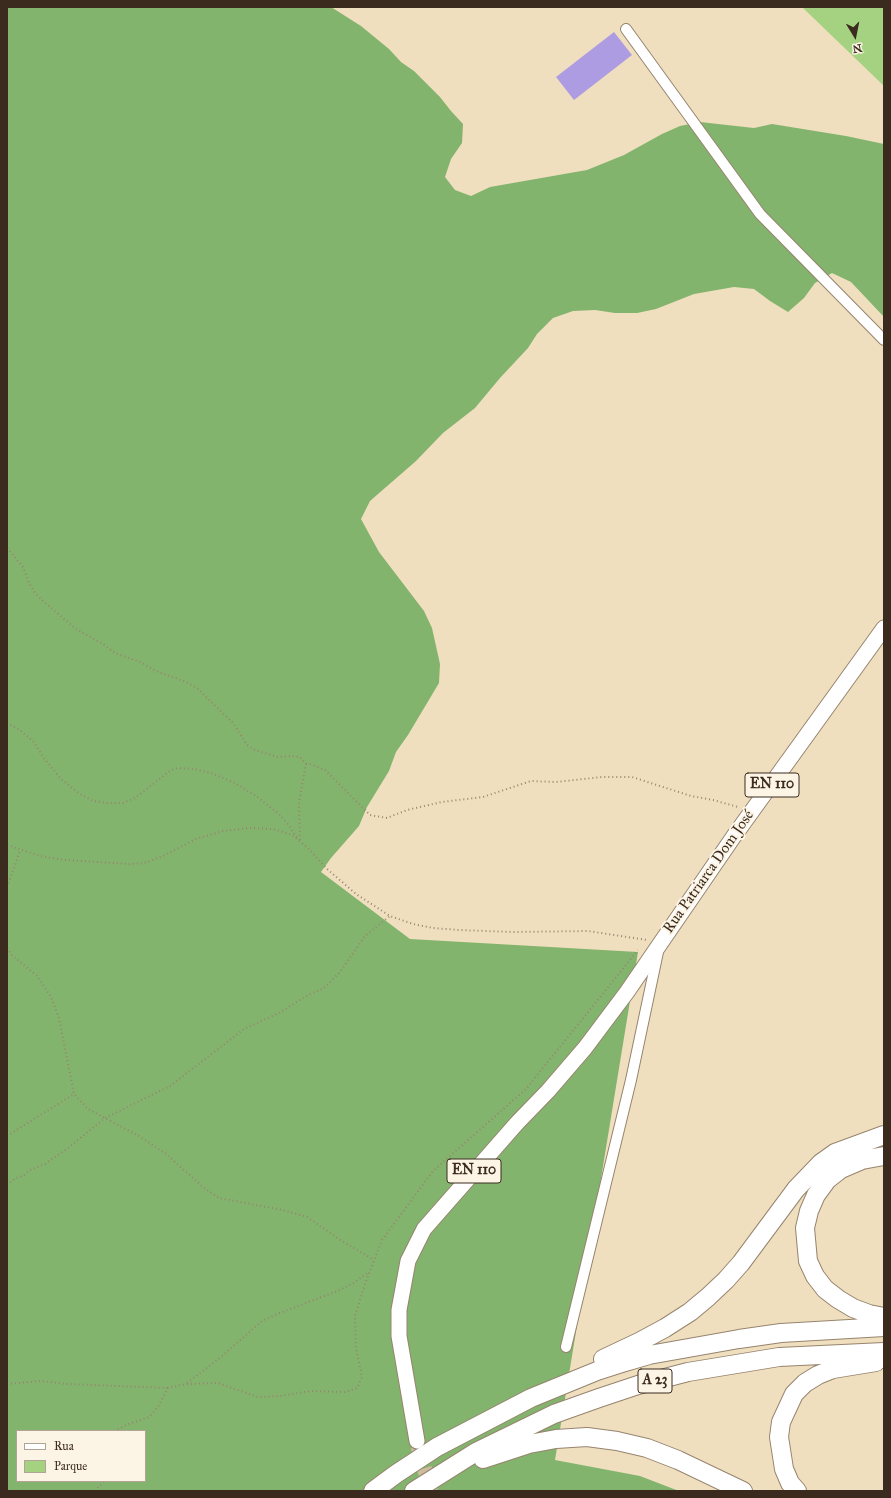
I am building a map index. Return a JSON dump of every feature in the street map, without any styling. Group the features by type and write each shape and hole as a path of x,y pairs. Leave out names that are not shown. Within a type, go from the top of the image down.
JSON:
{"highway":[{"path":"531,1398 552,1380 639,1342 690,1312 726,1280 745,1258 796,1189 821,1163 835,1153 884,1135"},
{"path":"884,1156 862,1160 841,1169 827,1180 816,1195 809,1211 805,1228 808,1261 815,1276 825,1289 838,1300 853,1308 869,1314 884,1317"},
{"name":"A 23","path":"373,1491 437,1447 531,1398 597,1371 649,1355 731,1340 781,1333 884,1327"},
{"name":"A 23","path":"414,1491 476,1452 554,1414 638,1385 688,1372 779,1357 884,1352"},
{"path":"797,1491 790,1483 784,1469 779,1437 781,1422 794,1394 805,1383 818,1375 833,1369 884,1360"},
{"path":"442,1473 529,1444 556,1439 587,1438 617,1440 647,1448 678,1460 743,1491"}],"main road":[{"name":"Rua Patriarca Dom José","path":"653,941 751,814 884,628"},
{"name":"EN 110","path":"417,1441 399,1336 399,1310 403,1286 408,1261 415,1244 424,1229 450,1198 548,1091 585,1048 627,992 653,941"}],"street":[{"path":"626,29 760,214 884,340"},
{"path":"566,1347 629,1088 653,941"}],"path":[{"path":"7,548 23,567 29,583 35,593 76,629 103,644 115,653 140,662 156,671 186,682 197,688 233,723 246,745 254,750 278,757 300,756 306,764 310,764 325,770 370,815 387,818 407,810 442,802 483,797 531,781 556,782 602,777 632,777 691,796 734,805 751,814"},
{"path":"7,723 20,730 34,742 43,757 61,779 80,794 93,801 107,804 123,803 135,798 171,770 178,768 194,769 211,773 236,783 256,796 283,818 300,842"},
{"path":"300,842 299,802 306,764"},
{"path":"7,845 40,856 65,860 128,864 144,863 196,839 223,831 249,828 273,829 292,835 356,894 390,916 413,924 440,929 513,932 588,931 653,941"},
{"path":"7,887 20,850"},
{"path":"7,1185 16,1178 23,1176 30,1170 45,1164 68,1148 105,1118 170,1086 244,1029 279,1013 308,995 324,988 340,972 365,936 390,916"},
{"path":"7,1384 40,1381 67,1384 168,1388 186,1384 218,1383 258,1397 280,1396 311,1391 345,1392 357,1388 362,1377 356,1348 355,1316 369,1272 382,1240 433,1171 526,1089 653,941"},
{"path":"7,948 12,955 37,976 51,997 61,1025 74,1094 88,1109 139,1136 166,1154 203,1187 219,1198 283,1210 307,1217 342,1241 374,1260"},
{"path":"7,1136 74,1094"},
{"path":"186,1384 221,1357 262,1321 335,1292 352,1284 369,1272"},
{"path":"116,1430 149,1417 158,1407 168,1388"},
{"path":"95,1491 103,1482"}],"green space":[{"path":"7,7 331,7 361,26 389,49 401,62 414,71 440,97 463,124 462,143 451,159 445,177 455,190 471,196 490,187 587,170 624,155 680,126 700,122 754,128 772,124 884,144 884,317 851,282 832,273 815,283 804,298 788,312 754,289 734,287 694,294 656,309 637,313 615,313 595,310 573,311 553,318 537,334 528,348 475,408 443,433 416,461 370,501 361,519 379,552 424,611 432,628 440,664 439,683 396,752 389,771 367,807 359,826 331,858 321,872 410,939 638,952 555,1460 640,1476 679,1491 7,1491"},
{"path":"802,7 884,7 884,86"}],"building":[{"path":"614,32 632,55 574,100 556,77"}],"tunnel":[{"path":"418,1446 431,1491"}]}
